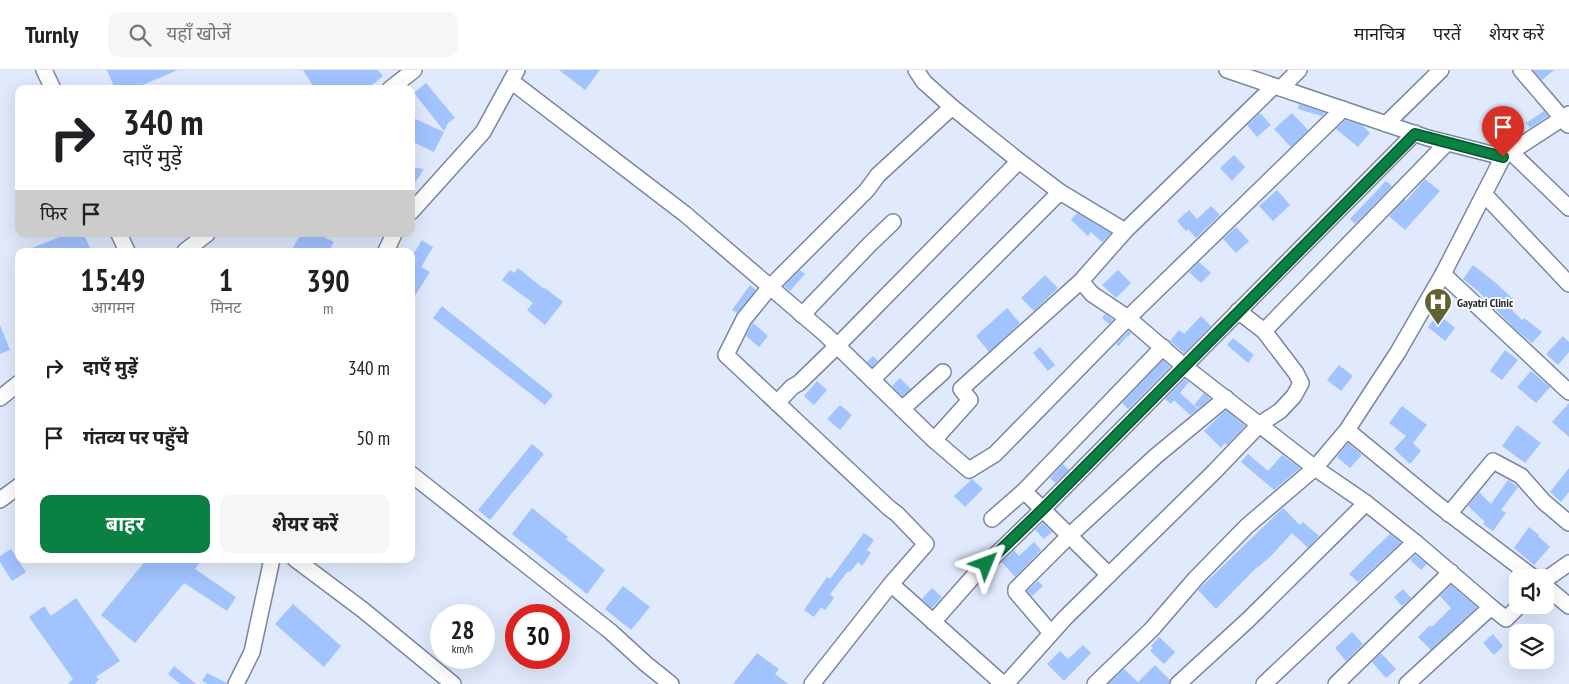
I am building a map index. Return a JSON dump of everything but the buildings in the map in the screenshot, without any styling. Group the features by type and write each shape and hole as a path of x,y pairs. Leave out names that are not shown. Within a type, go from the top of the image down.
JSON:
{"street":[{"path":"44,70 51,85"},
{"path":"395,85 414,70"},
{"path":"916,70 924,82 952,107 1019,161 1060,192 1125,232"},
{"path":"1226,70 1415,134 1447,143 1507,155 1569,208"},
{"path":"934,440 970,400 961,389 1081,281 1125,232 1278,87 1299,70"},
{"path":"1386,124 1441,70"},
{"path":"1096,684 1152,630 1196,578 1248,526 1315,468 1347,430 1398,352 1443,274 1484,194 1507,155 1566,120 1521,70"},
{"path":"415,208 483,132 514,75 685,214 770,287 837,346 934,440 968,470 995,454 1128,318 1344,109"},
{"path":"812,684 891,584 926,544 897,514 726,355 744,319 770,287 867,190 878,175 952,107"},
{"path":"933,622 972,578 1185,367 1238,311 1415,134"},
{"path":"1264,330 1447,143"},
{"path":"777,403 837,346 1019,161"},
{"path":"872,380 1060,192"},
{"path":"1484,194 1569,284"},
{"path":"802,315 893,222"},
{"path":"189,248 203,237"},
{"path":"1443,274 1569,392"},
{"path":"1081,281 1092,294 1128,318 1185,367 1315,468 1366,503 1506,619 1511,614"},
{"path":"891,584 1005,684 1065,618 1214,472 1260,424 1280,411 1294,396 1301,383 1296,373 1264,330 1238,311"},
{"path":"992,519 1024,490 1163,347"},
{"path":"902,409 943,372"},
{"path":"0,398 15,386"},
{"path":"1051,633 1016,591 1070,535 1156,456 1226,398"},
{"path":"1347,430 1450,514 1522,569"},
{"path":"1450,514 1493,461 1521,476 1544,502 1569,522"},
{"path":"415,477 611,632 671,684"},
{"path":"0,500 15,489"},
{"path":"1024,490 1109,575"},
{"path":"1178,684 1248,620 1366,503"},
{"path":"1264,684 1415,542"},
{"path":"236,684 252,652 271,563"},
{"path":"301,563 363,610 453,684"},
{"path":"1554,574 1569,563"},
{"path":"1336,684 1451,572"},
{"path":"1554,594 1569,606"},
{"path":"1407,684 1491,607"}],"place":[{"name":"Gayatri Clinic","path":"1438,326"}],"route":[{"path":"986,564 1043,509 1415,134 1503,157"}]}
